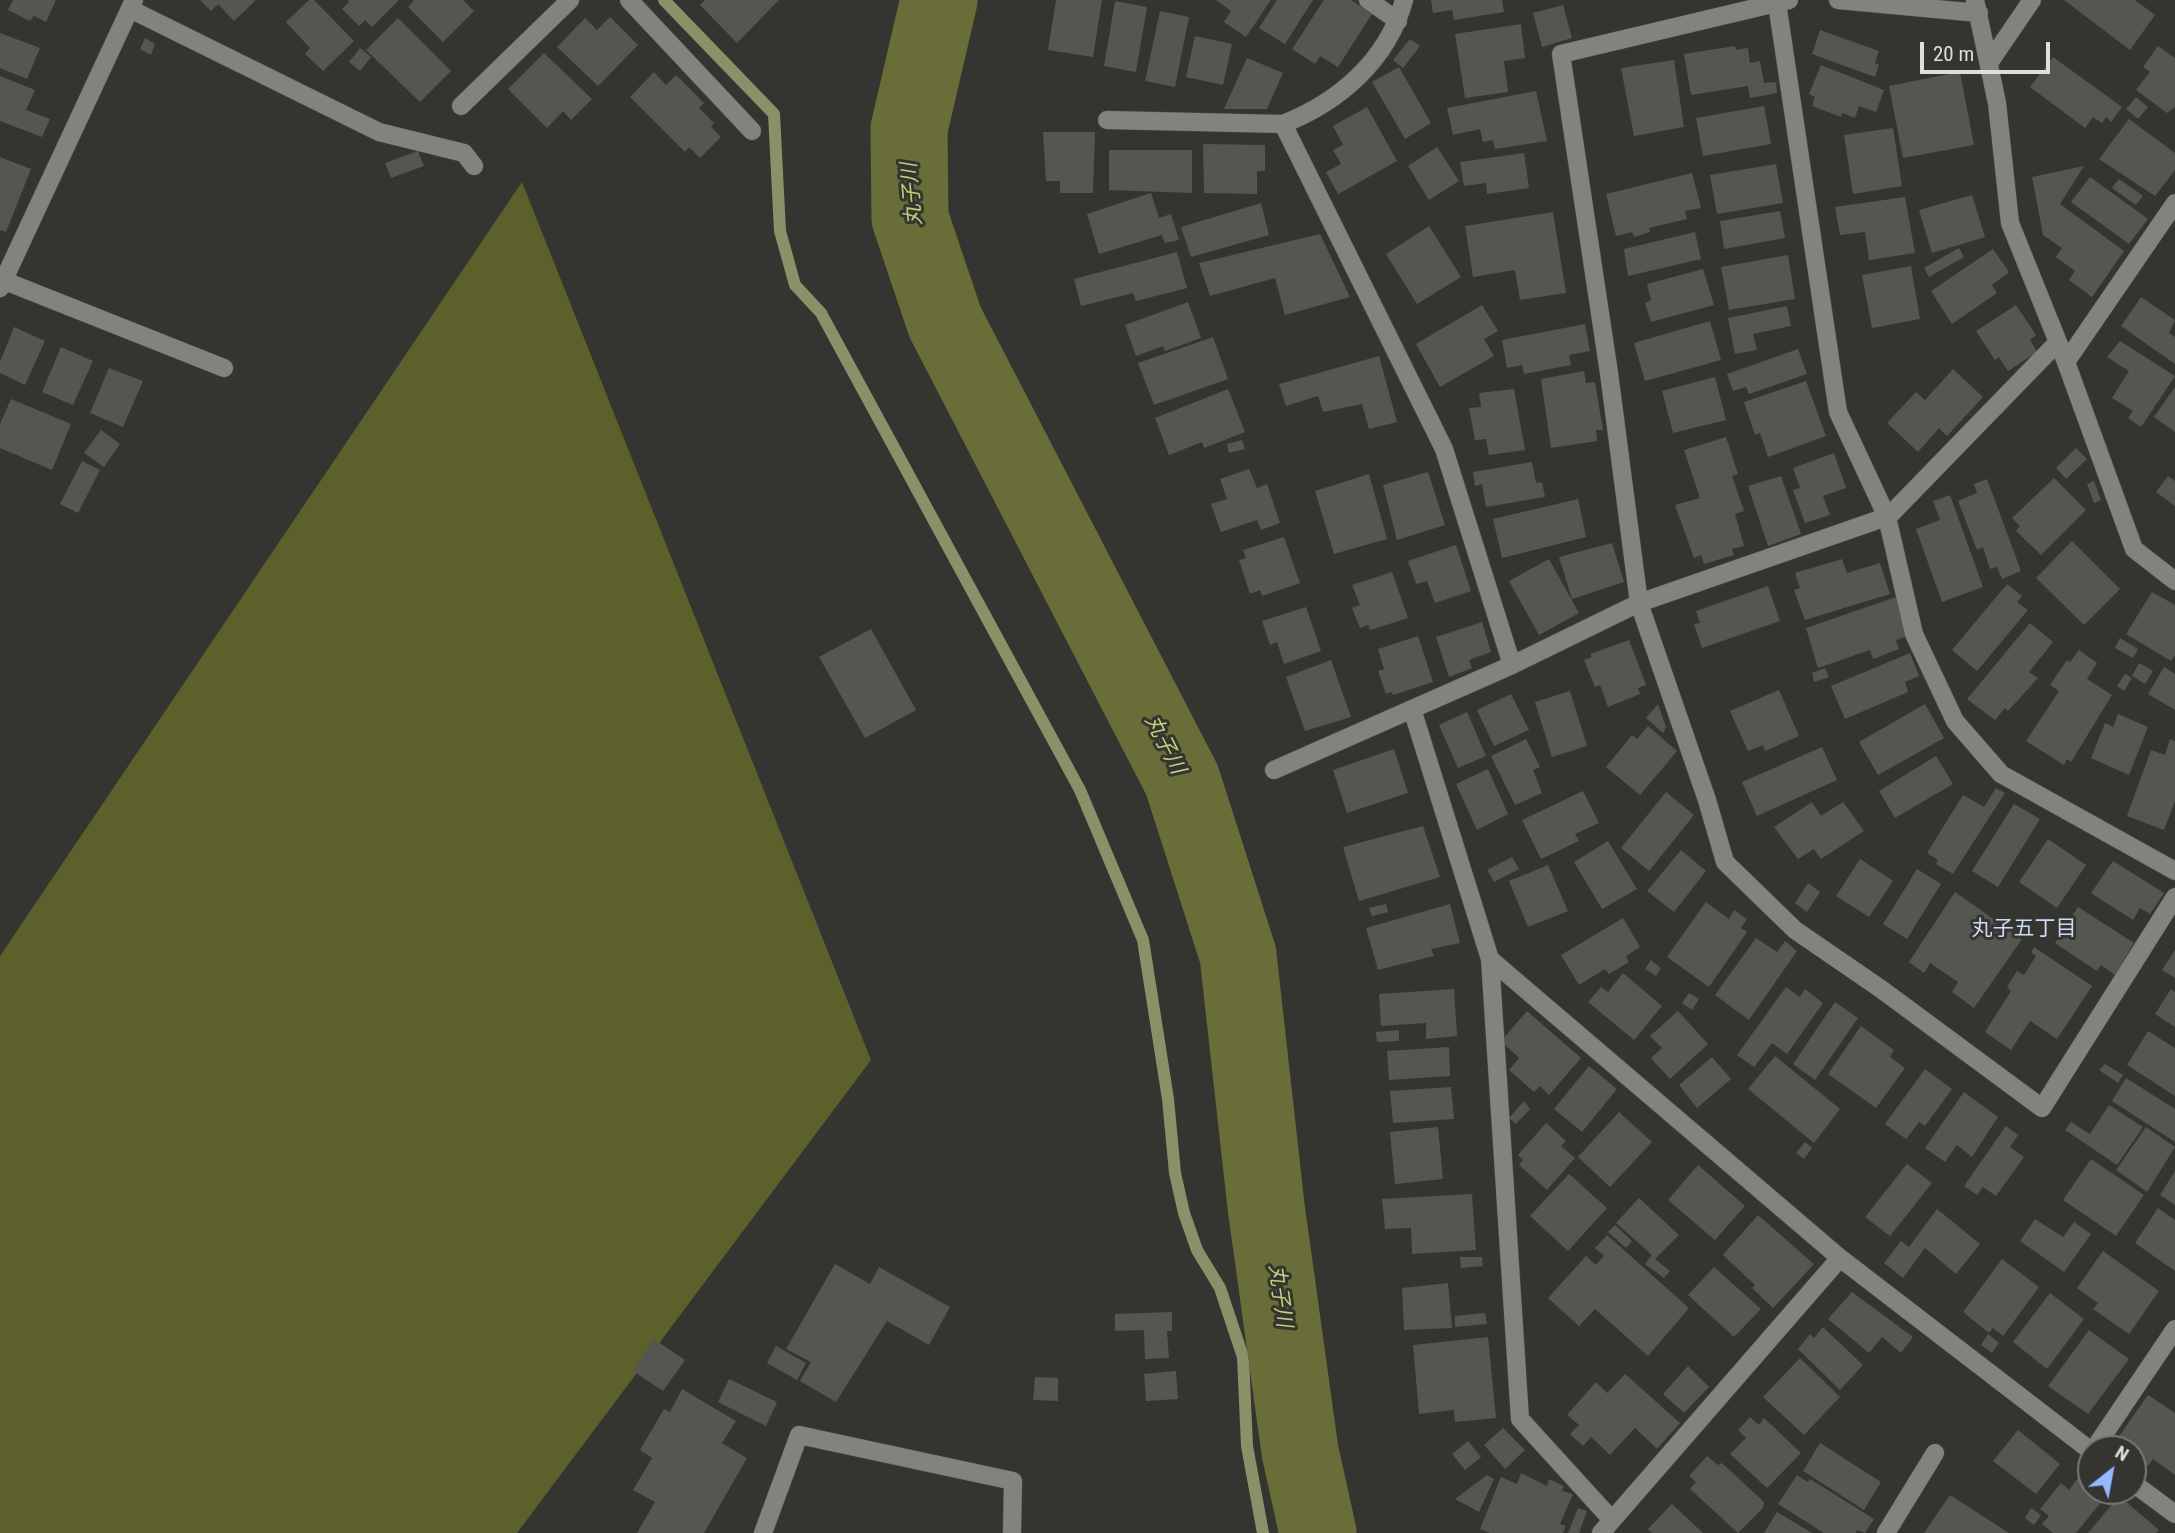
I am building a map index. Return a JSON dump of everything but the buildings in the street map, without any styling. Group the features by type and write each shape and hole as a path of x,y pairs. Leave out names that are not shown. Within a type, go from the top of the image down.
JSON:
{"street":[{"path":"461,106 570,0"},
{"path":"629,0 752,131"},
{"path":"1368,0 1398,21"},
{"path":"1107,120 1283,124 1307,115 1364,75 1398,21 1404,0"},
{"path":"1838,0 1977,6 1997,103 2010,223 2059,342 2134,549 2175,581"},
{"path":"1989,63 2032,0"},
{"path":"2175,871 2001,774 1955,721 1914,634 1887,517 1838,412 1783,1 1561,54 1609,373 1639,603 1707,800 1725,862 1795,930 1881,989 2042,1108 2175,897"},
{"path":"224,368 1,283 132,5 379,132 464,153 474,166"},
{"path":"1283,124 1444,449 1512,665"},
{"path":"2066,362 2175,203"},
{"path":"1274,770 1512,665 1639,603 1887,517 2059,342"},
{"path":"1412,709 1490,959 1520,1419 1607,1526 1840,1258"},
{"path":"1490,959 1840,1258 2077,1438"},
{"path":"2103,1435 2175,1329"},
{"path":"763,1533 799,1435 1013,1481 1012,1533"},
{"path":"1886,1533 1935,1453"},
{"path":"2147,1493 2175,1514"}],"green space":[{"path":"522,182 871,1060 517,1533 0,1533 0,956"}],"waterway":[{"path":"664,0 774,114 780,231 795,285 821,313 1080,790 1143,940 1168,1099 1175,1173 1184,1213 1197,1250 1220,1288 1243,1357 1247,1446 1263,1533"},
{"name":"丸子川","path":"939,0 909,129 910,218 945,322 1182,780 1238,955 1266,1206 1300,1451 1318,1533"}],"district":[{"name":"丸子五丁目","path":"2024,930"}]}
